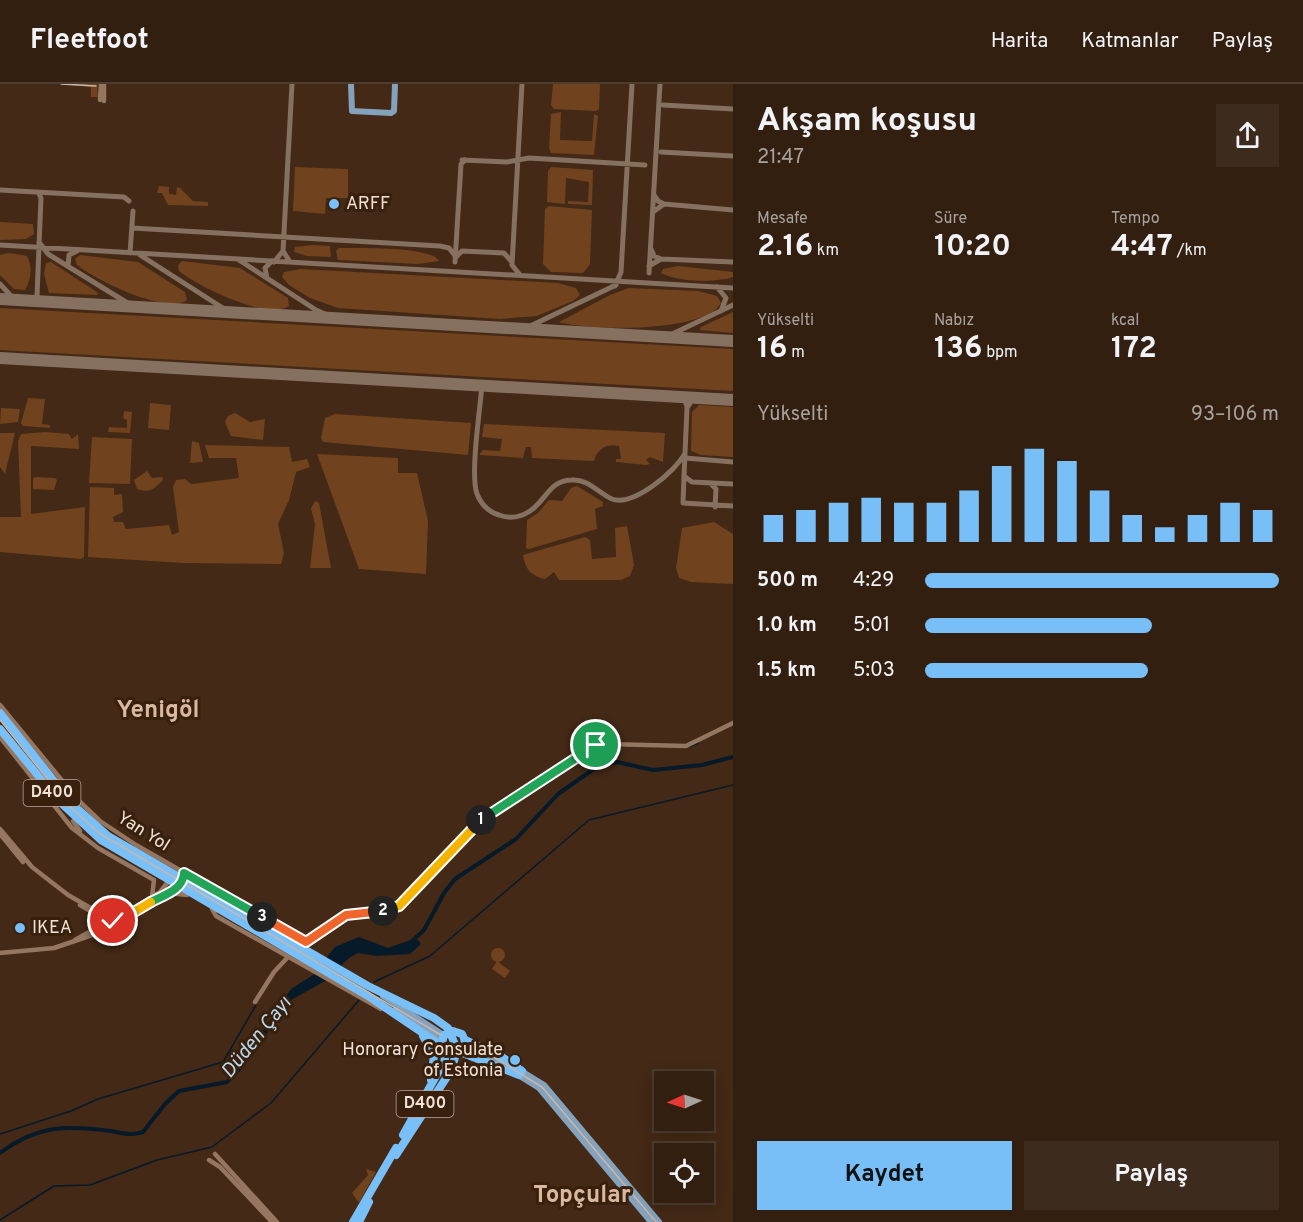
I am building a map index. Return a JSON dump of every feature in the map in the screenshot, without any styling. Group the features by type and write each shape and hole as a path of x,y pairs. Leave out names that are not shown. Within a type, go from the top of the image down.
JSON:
{"highway":[{"name":"D400","path":"0,713 25,740 82,815 108,836 230,903 278,934 290,937 304,949 377,990 438,1016 453,1030"},
{"name":"D400","path":"0,729 12,747 58,801 81,824 113,848 234,918 293,957 363,996 419,1034 432,1048 435,1066 431,1082 354,1222"},
{"path":"65,795 112,834 245,910 278,934"},
{"path":"58,801 73,821 93,838 165,889 176,889 293,957"},
{"path":"377,990 434,1018 448,1028 455,1042 456,1055 452,1069 396,1155"},
{"path":"398,1145 441,1068 444,1035 453,1030 462,1034 462,1048"},
{"name":"D400","path":"419,1034 442,1042"},
{"path":"442,1042 502,1057 521,1073"},
{"name":"D400","path":"354,1222 462,1048"},
{"path":"462,1048 521,1073"}],"main road":[{"path":"352,84 351,100 354,111 392,113 395,84"},
{"path":"377,990 442,1042"},
{"path":"363,996 442,1042"},
{"path":"521,1073 539,1088 651,1222"},
{"path":"521,1073 544,1085 658,1222"}],"street":[{"path":"102,84 102,100"},
{"name":"Yan Yol","path":"0,705 25,740 78,800 100,821 181,873"},
{"path":"245,910 290,937 306,942 346,915 394,910 478,822 588,747 606,744 686,746 733,723"},
{"name":"Yan Yol","path":"0,736 12,747 60,813 83,837 152,878 155,889"},
{"path":"73,821 83,837"},
{"path":"0,829 32,867 68,895 111,920"},
{"path":"0,834 24,863 41,878 67,898 99,916 105,925 112,928 111,920"},
{"path":"176,889 181,873"},
{"path":"111,920 165,889 181,873"},
{"path":"152,897 155,889 165,889 187,895"},
{"path":"0,953 54,948 70,943 165,889"},
{"path":"255,1002 274,972 293,957"},
{"path":"215,1154 277,1222"},
{"path":"209,1160 220,1167 272,1222"}],"shaded area":[{"path":"61,84 97,84 98,97 91,97 91,87"},
{"path":"553,84 600,84 599,109 596,111 554,109 551,105"},
{"path":"561,112 560,140 592,141 594,114 598,116 594,155 551,153 549,148 551,114"},
{"path":"295,167 348,169 348,198 326,198 325,214 293,211"},
{"path":"551,167 593,170 592,205 568,204 568,201 588,202 589,182 566,178 565,204 547,202 548,171"},
{"path":"159,186 169,187 169,194 176,195 177,187 180,188 193,201 208,202 208,206 168,205 162,193 157,193"},
{"path":"549,206 592,210 590,264 583,273 551,272 543,264 545,209"},
{"path":"0,222 33,224 34,234 26,239 0,240"},
{"path":"330,246 331,257 307,256 294,252 295,247"},
{"path":"339,248 409,250 433,256 439,261 418,264 338,260 336,251"},
{"path":"9,253 27,256 29,260 29,282 25,290 14,289 0,275 0,255"},
{"path":"80,255 138,262 185,292 187,300 164,303 131,294 99,279 77,265 75,259"},
{"path":"182,261 240,268 288,298 289,306 265,309 216,293 179,271 178,265"},
{"path":"51,262 97,292 98,295 49,293 44,274 46,263"},
{"path":"678,266 733,272 733,277 696,281 661,273 663,269"},
{"path":"301,269 558,283 576,288 580,295 573,301 537,316 500,319 338,308 310,298 289,285 282,277 284,272"},
{"path":"629,288 698,291 717,296 721,303 711,313 670,325 619,328 559,322 610,295"},
{"path":"0,308 733,349 733,391 0,350"},
{"path":"733,312 733,333 700,330 701,327"},
{"path":"28,398 45,399 42,424 50,425 50,428 23,426 21,423"},
{"path":"150,403 171,405 169,430 148,428"},
{"path":"699,405 733,407 733,457 701,455 691,451 692,412"},
{"path":"1,408 20,409 18,422 0,424"},
{"path":"124,411 132,412 130,433 108,432 109,427 127,428 127,420 123,418"},
{"path":"235,413 250,422 265,419 263,440 231,436 225,422 228,416"},
{"path":"335,414 471,423 468,455 323,442 321,438 325,418"},
{"path":"484,424 665,433 663,462 650,457 646,460 650,464 646,465 616,462 616,459 621,459 619,446 615,445 600,450 594,461 532,458 531,447 526,447 523,458 479,455 483,450 500,451 502,439 482,437"},
{"path":"45,432 69,434 72,439 78,434 79,449 31,446 31,514 85,507 84,557 81,559 0,552 0,517 21,517 18,441 21,434"},
{"path":"0,433 15,433 5,474 0,467"},
{"path":"92,437 132,439 130,484 89,483"},
{"path":"192,441 199,443 203,462 190,463"},
{"path":"205,445 289,447 292,462 307,459 310,467 296,472 289,500 278,524 284,553 281,564 183,563 88,557 90,487 114,488 114,495 122,494 123,512 113,517 114,522 123,522 126,529 169,525 172,535 179,532 173,487 176,480 185,479 191,484 239,478 236,458 209,458"},
{"path":"317,454 398,458 398,473 417,473 428,521 426,574 359,569"},
{"path":"147,471 152,478 162,477 163,480 151,490 137,489 134,480"},
{"path":"33,478 55,478 57,480 54,490 33,489"},
{"path":"577,486 603,502 603,506 595,509 597,529 526,548 527,520 538,513 549,500 562,501 571,488"},
{"path":"315,501 319,503 331,568 310,568 315,524 311,508"},
{"path":"714,522 733,534 733,584 691,582 679,578 676,568 682,528"},
{"path":"627,526 634,565 630,576 621,580 559,580 554,572 545,579 532,574 525,564 523,555 585,537 590,540 592,559 616,557 615,528"},
{"path":"498,948 503,950 505,955 503,960 498,962 493,960 491,955 493,950"},
{"path":"497,961 510,971 505,978 492,969"},
{"path":"366,1169 376,1172 359,1203 352,1193 368,1175"}],"water":[{"path":"359,937 388,948 416,938 421,944 410,954 377,956 358,953 349,958 325,981 286,1003 265,1037 258,1038 291,989 313,975 335,947"}],"waterway":[{"path":"689,747 698,743"},
{"name":"Düden Çayı","path":"412,941 424,930 444,893 455,879 516,839 558,794 598,766 617,762 653,770 702,765 733,757"},
{"path":"374,982 430,956 589,820 733,785"},
{"path":"375,913 397,910"},
{"path":"305,948 325,932"},
{"path":"0,1220 54,1186 90,1185 157,1160 212,1147 271,1103 359,1000"},
{"path":"0,1134 71,1111 98,1099 223,1062 256,1005"},
{"name":"Düden Çayı","path":"0,1153 27,1137 52,1129 80,1128 131,1134 143,1132 165,1104 179,1091 227,1082 241,1067 263,1034"}],"taxiway":[{"path":"283,251 292,84"},
{"path":"520,275 512,265 522,84"},
{"path":"615,286 621,272 632,84"},
{"path":"649,273 660,84"},
{"path":"663,105 733,109"},
{"path":"661,152 733,156"},
{"path":"462,160 507,162 529,158 645,165"},
{"path":"455,262 461,164 465,160"},
{"path":"0,190 124,197 129,201"},
{"path":"38,192 41,198 37,296 42,302"},
{"path":"653,212 664,204 654,195"},
{"path":"664,204 733,210"},
{"path":"130,253 133,211"},
{"path":"132,228 440,246 449,248 456,257 462,251 504,253 512,262"},
{"path":"39,242 48,254 134,307"},
{"path":"0,245 733,288"},
{"path":"649,266 661,259 654,256 651,249"},
{"path":"68,266 69,255 77,251"},
{"path":"274,262 283,251 290,262"},
{"path":"140,255 229,312"},
{"path":"661,259 733,262"},
{"path":"239,260 316,310 334,318"},
{"path":"267,278 265,268 272,261"},
{"path":"0,284 12,297 24,300"},
{"path":"524,329 616,285"},
{"path":"717,287 726,298 721,311"},
{"path":"666,337 733,305"},
{"path":"482,385 475,457 475,485 483,504 499,515 511,517 527,513 553,487 564,481 578,480 612,499 631,498 663,478 685,453"},
{"path":"676,396 685,400 687,407"},
{"path":"694,397 687,408 684,476 692,482 733,484"},
{"path":"685,458 733,462"},
{"path":"684,476 683,503 733,506"},
{"path":"711,484 716,489 715,507"}],"runway":[{"path":"0,299 733,341"},
{"path":"0,358 733,400"}],"tram line":[{"path":"61,84 96,86"},
{"path":"0,720 67,804 99,833 441,1035"},
{"path":"466,1047 495,1058 542,1087 656,1222"}],"place":[{"name":"ARFF","path":"334,204"},
{"name":"IKEA","path":"20,928"},
{"name":"Honorary Consulate of Estonia","path":"515,1060"}],"district":[{"name":"Yenigöl","path":"158,711"},
{"name":"Topçular","path":"582,1196"}],"route":[{"path":"113,921 117,922 176,889 183,882 184,873 304,942 308,942 346,915 390,911 397,908 478,822 591,746 596,745"}]}
